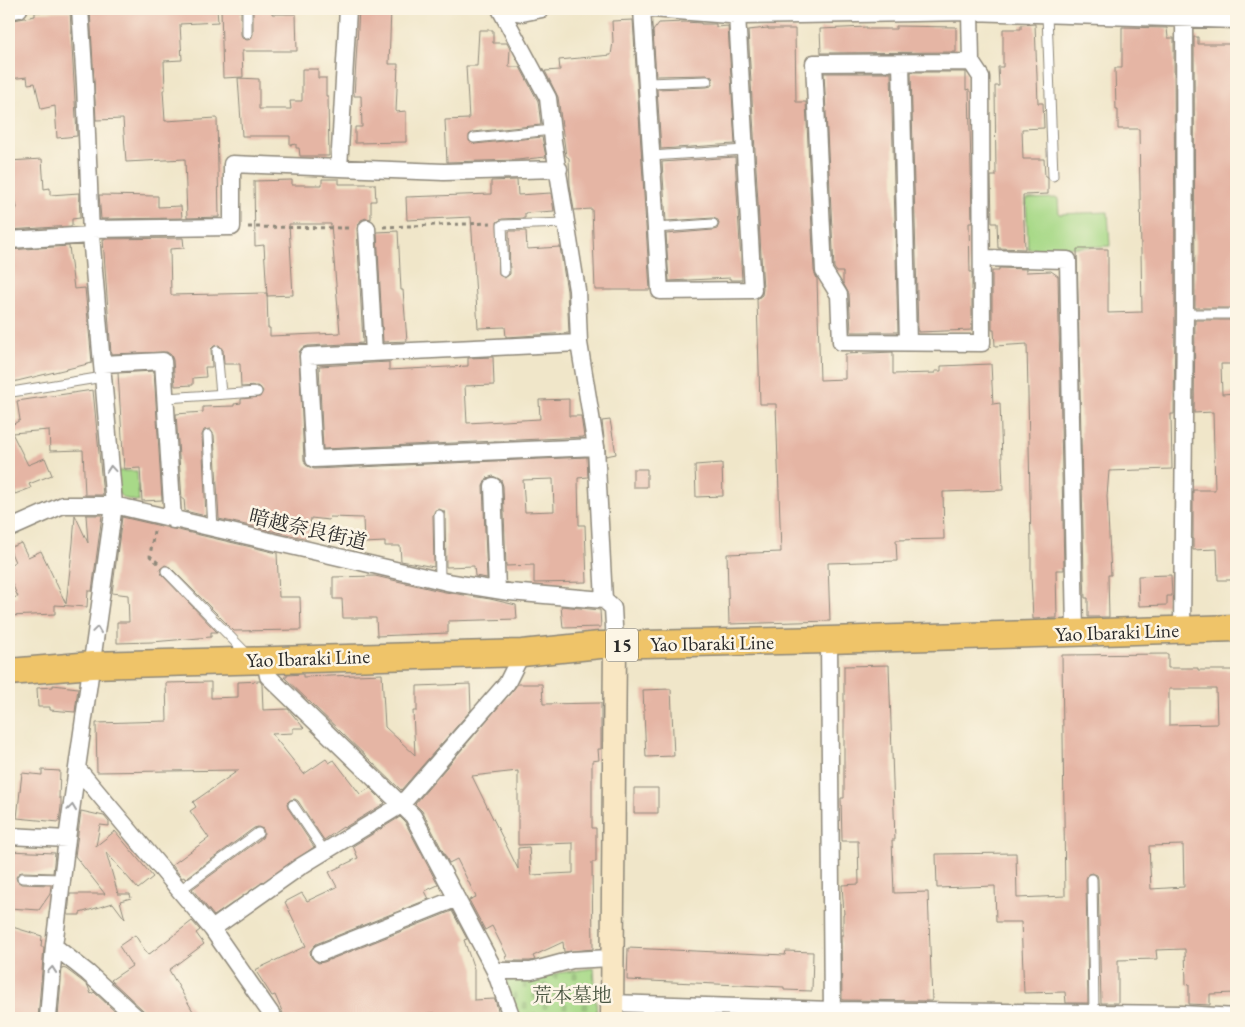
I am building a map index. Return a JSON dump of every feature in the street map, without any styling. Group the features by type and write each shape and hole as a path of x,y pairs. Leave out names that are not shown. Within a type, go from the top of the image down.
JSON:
{"main road":[{"name":"Yao Ibaraki Line","path":"9,672 92,665 522,653 615,644 829,640 1236,628"}],"street":[{"path":"9,11 19,9"},
{"path":"48,1018 54,946 67,839 114,505 91,232 86,84 80,9"},
{"path":"339,168 348,9"},
{"path":"500,9 522,13 542,9"},
{"path":"500,9 548,98 577,290 579,344 596,447 604,600 613,608 615,644 611,1011 832,1014 1094,1013 1236,1017"},
{"path":"642,9 660,292 753,290 740,13"},
{"path":"652,9 740,13 970,12 1047,14 1096,12 1184,14 1236,20"},
{"path":"970,12 971,62 981,77 982,342 841,342 839,295 824,272 814,63 971,62"},
{"path":"1182,630 1185,314 1184,14"},
{"path":"901,63 908,342"},
{"path":"9,240 91,232 232,227 232,164 444,172 559,169"},
{"path":"367,228 374,353"},
{"path":"982,258 1068,260 1075,633"},
{"path":"579,344 308,356 314,459 596,447"},
{"path":"103,370 164,361 173,520"},
{"path":"493,486 497,590"},
{"name":"暗越奈良街道","path":"9,529 63,505 114,505 440,581 497,590 604,600"},
{"path":"829,640 832,1014"},
{"path":"212,929 325,852 401,805 507,683 522,653"},
{"path":"258,660 268,676 413,816 495,971 512,1018"},
{"path":"77,768 212,929 274,1018"},
{"path":"9,836 67,839"},
{"path":"320,952 456,899"},
{"path":"54,946 88,973 136,1018"},
{"path":"495,971 531,971 572,960 612,958"}],"lane":[{"path":"247,9 247,34"},
{"path":"1047,14 1053,176"},
{"path":"647,83 707,81"},
{"path":"474,138 552,130"},
{"path":"651,156 745,150"},
{"path":"504,272 502,225 567,223"},
{"path":"656,228 713,224"},
{"path":"1185,314 1236,314"},
{"path":"218,351 221,394"},
{"path":"12,392 103,370"},
{"path":"166,398 257,392"},
{"path":"208,435 213,529"},
{"path":"439,516 440,581"},
{"path":"166,571 258,660"},
{"path":"293,805 325,852"},
{"path":"180,890 258,833"},
{"path":"22,878 62,879"},
{"path":"1092,879 1094,1013"}],"path":[{"path":"156,515 150,556 166,571"}],"green space":[{"path":"1058,198 1059,214 1108,212 1110,246 1028,249 1026,199"},
{"path":"117,471 137,471 139,502 123,498 118,493"},
{"name":"荒本墓地","path":"594,968 597,1018 516,1018 502,981"}],"building":[{"path":"90,9 217,9 218,22 180,24 182,60 164,61 165,90 163,90 165,121 217,118 219,217 187,218 185,159 126,162 123,119 96,120"},
{"path":"221,9 238,9 238,11 241,11 241,34 242,38 247,40 251,39 253,34 253,11 272,10 272,14 296,14 297,51 242,51 243,77 223,78"},
{"path":"359,9 391,9 389,64 398,64 396,112 406,111 406,142 355,143 355,127 362,127 361,96 354,96"},
{"path":"70,11 77,136 57,138 55,106 41,109 35,83 28,84 27,77 9,79 9,21 35,16 35,12"},
{"path":"633,20 650,290 595,290 592,209 574,210 570,185 569,158 566,156 558,97 545,71 560,70 559,60 611,55 613,42 612,21"},
{"path":"659,23 716,24 716,27 728,26 735,144 661,149 657,89 707,87 711,86 713,81 712,77 707,75 656,76 653,31"},
{"path":"1035,24 1038,103 1043,103 1044,128 1022,129 1023,159 1044,159 1045,176 1048,179 1048,194 1023,195 1025,249 998,248 997,223 992,223 991,176 996,176 995,86 999,86 998,67 1003,67 1003,29 1021,29 1021,25"},
{"path":"896,26 956,27 956,52 821,53 820,29 867,27 867,29 896,29"},
{"path":"1122,27 1167,28 1168,38 1174,38 1175,314 1174,414 1171,414 1172,469 1109,471 1107,496 1111,575 1108,575 1109,617 1088,617 1088,598 1085,598 1084,576 1077,249 1108,249 1108,313 1142,312 1139,129 1118,129 1118,110 1116,110 1115,68 1122,68"},
{"path":"768,28 795,29 796,102 806,102 814,271 817,279 820,380 845,379 845,354 893,352 893,374 935,373 935,371 941,371 941,366 991,364 993,404 1000,403 1003,490 943,492 944,539 896,540 897,561 828,563 830,621 729,624 727,554 781,552 776,404 760,404 757,299 762,295 763,289 748,30"},
{"path":"479,30 493,30 493,43 507,43 510,49 509,67 520,67 538,101 541,125 473,132 469,135 469,141 475,144 542,137 546,157 517,160 447,162 445,120 469,119 466,66 477,66"},
{"path":"1194,37 1198,37 1198,44 1236,44 1236,308 1195,308"},
{"path":"302,69 318,69 318,78 326,78 329,156 300,156 299,148 296,148 296,144 290,145 290,136 242,136 238,78 259,79 259,109 291,109 290,101 302,101"},
{"path":"911,72 966,72 966,90 969,89 971,168 972,223 969,223 970,272 972,272 972,330 918,332"},
{"path":"824,73 891,73 898,332 851,332 849,294 843,283 843,272 837,272 834,268"},
{"path":"735,157 742,280 730,280 730,278 669,281 666,234 713,230 717,229 719,224 718,220 713,218 666,221 662,162"},
{"path":"42,159 44,189 50,188 50,195 79,193 80,218 72,219 72,226 9,230 9,213 13,213 17,208 15,199 9,195 9,161"},
{"path":"322,179 339,179 339,184 375,184 376,201 371,201 371,219 361,220 357,228 363,343 308,346 302,348 299,352 304,460 306,465 314,469 587,457 588,477 578,478 579,525 585,525 587,582 534,583 534,565 506,566 503,486 501,480 493,476 487,478 483,486 487,578 475,576 474,566 446,567 445,515 444,511 439,509 435,510 433,515 434,567 401,561 400,546 385,546 385,542 364,543 363,518 330,517 329,520 311,518 308,539 219,519 214,435 210,429 204,430 202,435 206,516 185,511 184,499 182,499 176,414 203,412 203,407 234,406 234,404 241,403 241,399 260,397 263,391 257,386 241,387 240,364 224,364 223,350 219,345 211,349 212,367 205,367 206,377 193,378 193,385 175,386 173,360 167,352 111,354 103,239 183,238 184,248 170,249 171,295 267,293 264,245 255,246 254,181 292,180 292,185 322,185","holes":["289,224 331,224 340,333 270,336 267,296 293,295","553,479 554,511 525,512 523,480"]},
{"path":"517,180 518,195 551,193 554,211 525,213 525,218 502,219 497,222 499,275 505,278 510,274 509,231 526,231 527,249 560,247 567,291 569,333 506,337 505,327 478,328 471,217 407,220 406,197 491,194 491,181"},
{"path":"99,195 158,196 158,207 181,206 182,218 101,219"},
{"path":"398,231 401,290 403,290 407,341 383,342 377,232"},
{"path":"69,246 74,289 85,288 92,363 13,382 13,378 9,378 9,250"},
{"path":"999,268 1026,269 1026,272 1051,271 1058,276 1064,570 1056,570 1057,618 1033,619 1027,344 995,346 994,330 992,330 992,271 999,271"},
{"path":"1195,320 1236,320 1236,364 1221,364 1222,394 1236,393 1236,580 1218,580 1217,549 1193,550 1193,490 1215,490 1213,412 1194,413"},
{"path":"493,357 494,385 465,386 467,423 540,419 539,400 569,399 569,416 581,416 584,437 323,449 319,366 389,362 389,370 468,366 468,358"},
{"path":"154,371 162,500 142,501 140,468 124,469 118,373"},
{"path":"93,390 103,495 85,495 83,450 50,451 49,430 12,433 28,465 45,458 52,475 29,484 31,488 15,494 9,478 9,427 20,420 17,401"},
{"path":"610,420 616,454 606,456 602,421"},
{"path":"722,463 723,496 696,497 695,465"},
{"path":"633,469 647,469 647,487 633,487"},
{"path":"75,515 88,543 86,515 102,515 92,591 88,591 87,607 55,605 55,614 9,616 9,598 18,597 9,577 9,565 15,562 9,548 21,543 28,557 41,551 66,604"},
{"path":"122,517 277,553 279,597 300,597 301,630 234,631 170,567 165,565 160,569 162,575 217,632 211,632 211,637 117,643 117,622 129,622 128,595 112,593"},
{"path":"1171,575 1172,596 1167,596 1167,605 1139,606 1138,576"},
{"path":"375,576 445,592 516,605 517,619 448,621 448,633 377,636 376,618 343,618 342,599 333,599 333,577"},
{"path":"561,606 600,610 601,627 563,628"},
{"path":"1168,654 1168,668 1236,670 1236,993 1210,994 1210,1005 1189,1004 1189,984 1186,985 1185,949 1156,950 1157,959 1118,960 1118,1003 1101,1003 1098,879 1097,875 1092,873 1088,874 1086,879 1088,1003 1066,1003 1065,992 1024,993 1021,922 996,922 995,886 937,888 936,854 1016,853 1017,898 1065,896 1062,655","holes":["1169,689 1216,689 1217,724 1169,725","1183,845 1184,887 1151,889 1149,846"]},
{"path":"889,665 895,840 892,840 894,893 928,892 932,1001 842,1000 841,935 843,935 844,914 842,885 859,884 858,841 842,841 841,798 844,798 844,666"},
{"path":"303,674 303,677 382,674 385,727 415,755 413,711 417,711 417,686 470,684 471,710 401,790 284,677 287,677 287,675"},
{"path":"260,681 262,684 263,710 288,709 304,728 293,728 293,733 272,734 304,774 326,759 329,763 334,760 360,794 370,788 385,803 324,840 298,801 295,799 290,800 287,803 288,808 314,847 214,916 192,889 262,838 263,829 254,828 185,879 184,877 182,878 172,865 209,838 190,811 196,807 193,802 239,770 97,772 96,723 167,721 166,683 211,682 211,698 238,697 238,682"},
{"path":"518,684 542,684 543,704 601,703 601,749 598,749 599,760 592,761 592,828 596,828 596,862 592,862 593,949 564,952 563,942 533,956 535,960 507,961 505,957 507,956 492,926 485,930 469,900 476,897 457,859 449,863 422,811 415,804","holes":["518,771 518,845 573,843 573,873 531,875 529,847 518,848 518,869 472,776"]},
{"path":"53,685 78,688 75,712 50,710 50,707 38,707 37,688 53,687"},
{"path":"671,689 674,756 646,757 643,690"},
{"path":"42,770 60,771 59,798 61,798 61,807 59,822 17,818 22,773 42,775"},
{"path":"634,788 658,788 658,813 634,813"},
{"path":"81,811 104,816 109,822 109,826 100,825 96,846 115,831 153,877 138,889 106,852 118,894 130,894 131,898 120,901 125,919 113,903 80,913 80,915 68,915 70,894 105,894 75,856"},
{"path":"400,817 405,822 438,885 425,891 429,899 316,944 310,951 311,957 318,963 324,962 452,911 467,939 464,940 474,969 474,1000 495,999 500,1018 435,1018 435,1013 364,1018 285,1018 275,995 272,996 255,970 306,946 285,902 302,893 307,901 337,887 329,872 358,858 353,846"},
{"path":"9,851 55,853 53,873 22,872 16,877 17,881 21,884 51,885 50,894 39,910 9,908"},
{"path":"192,921 200,930 196,933 204,944 169,970 197,1018 147,1018 144,1011 111,980 132,966 119,946 135,935 148,955"},
{"path":"9,926 42,936 41,947 44,947 38,1018 9,1018"},
{"path":"628,948 785,955 786,951 813,952 812,991 784,990 784,987 627,980"},
{"path":"62,968 88,986 91,994 94,992 122,1018 58,1018"}]}
